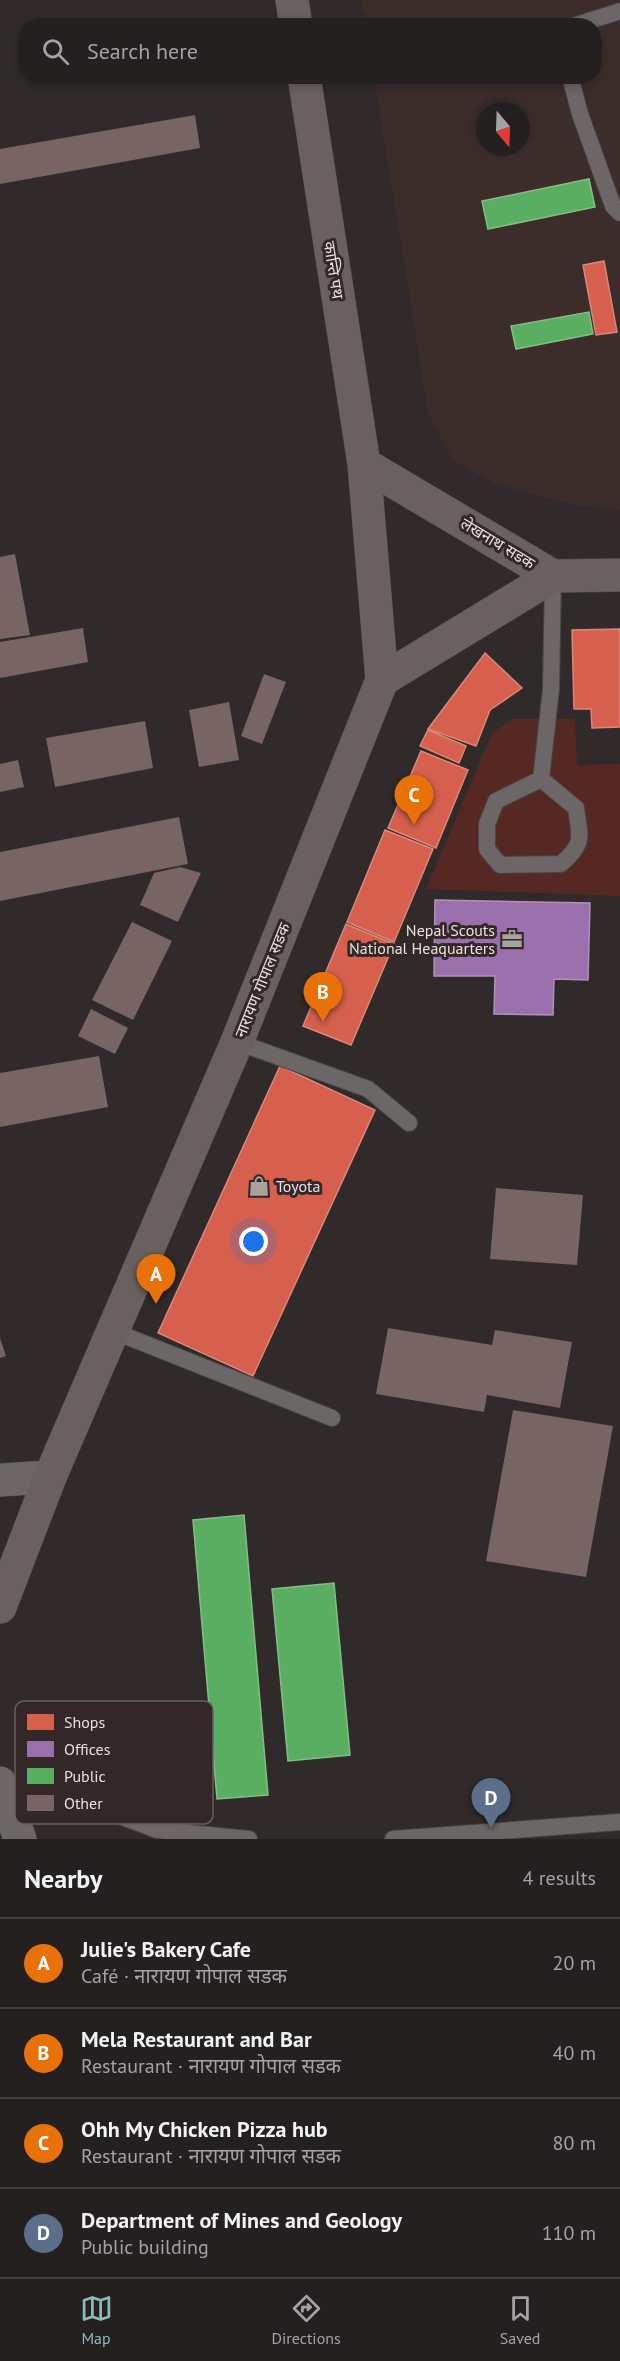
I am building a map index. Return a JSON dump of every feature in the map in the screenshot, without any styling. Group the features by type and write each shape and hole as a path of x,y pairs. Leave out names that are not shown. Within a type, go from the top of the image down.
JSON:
{"main road":[{"path":"292,0 295,18"},
{"name":"कान्ति पथ","path":"305,84 364,464"},
{"name":"लेखनाथ सडक","path":"364,464 553,576 382,680"},
{"name":"नारायण गोपाल सडक","path":"0,1607 50,1477 237,1042 382,680 364,464"},
{"path":"553,576 620,575"}],"street":[{"path":"0,1480 50,1477"},
{"path":"0,1783 20,1839"}],"lane":[{"path":"598,18 620,11"},
{"path":"572,84 580,114 613,206 620,213"},
{"path":"541,780 550,689 553,576"},
{"path":"541,780 576,808 580,835 577,850 561,864 500,865 487,849 487,824 496,801 541,780"},
{"path":"237,1042 368,1089 409,1123"},
{"path":"113,1331 332,1418"},
{"path":"0,1783 15,1790"},
{"path":"393,1839 620,1822"},
{"path":"141,1824 157,1830 249,1839"}],"shaded area":[{"path":"361,0 620,0 620,510 573,505 496,484 453,461 428,412 375,84 602,84 602,18 365,18"},
{"path":"513,719 575,719 577,765 620,764 620,896 426,889 492,733"}],"building: Shops":[{"path":"604,261 617,332 596,335 583,265"},
{"path":"620,629 620,727 592,728 591,709 574,709 572,630"},
{"path":"485,653 522,688 490,710 476,746 428,729"},
{"path":"428,730 466,746 459,763 420,746"},
{"path":"421,751 468,770 436,848 388,828"},
{"path":"385,830 433,849 394,942 347,922"},
{"path":"346,924 394,944 351,1045 303,1026"},
{"path":"280,1066 375,1110 253,1376 158,1333"}],"building: Offices":[{"name":"Nepal Scouts National Heaquarters","path":"435,900 590,903 588,980 554,979 553,1015 494,1014 495,976 434,976"}],"building: Public":[{"path":"589,179 595,207 488,229 482,201"},
{"path":"589,312 593,334 516,349 511,326"},
{"path":"244,1515 268,1795 217,1799 213,1752 213,1701 209,1701 193,1520"},
{"path":"334,1583 350,1755 288,1761 272,1589"}],"building: Other":[{"path":"195,115 200,148 0,184 0,149"},
{"path":"15,554 30,635 0,639 0,557"},
{"path":"83,628 88,662 0,678 0,642"},
{"path":"264,674 286,682 262,744 241,736"},
{"path":"229,702 239,760 199,767 189,710"},
{"path":"145,721 153,768 55,787 46,738"},
{"path":"18,760 24,787 0,792 0,764"},
{"path":"179,817 188,864 0,901 0,852"},
{"path":"180,867 201,873 178,922 140,905 154,873"},
{"path":"132,922 172,941 133,1020 92,1000"},
{"path":"91,1009 128,1028 115,1054 78,1036"},
{"path":"99,1056 108,1107 0,1127 0,1073"},
{"path":"496,1188 583,1195 577,1265 490,1259"},
{"path":"388,1328 492,1345 495,1330 572,1342 560,1408 487,1395 484,1412 376,1394"},
{"path":"0,1338 6,1356 0,1358"},
{"path":"513,1410 613,1426 586,1577 486,1561"}],"place":[{"name":"Ohh My Chicken Pizza hub","path":"414,825"},
{"name":"Nepal Scouts National Heaquarters","path":"512,939"},
{"name":"Mela Restaurant and Bar","path":"323,1022"},
{"name":"Toyota","path":"259,1186"},
{"name":"Julie's Bakery Cafe","path":"156,1304"},
{"name":"Department of Mines and Geology","path":"491,1828"}]}
